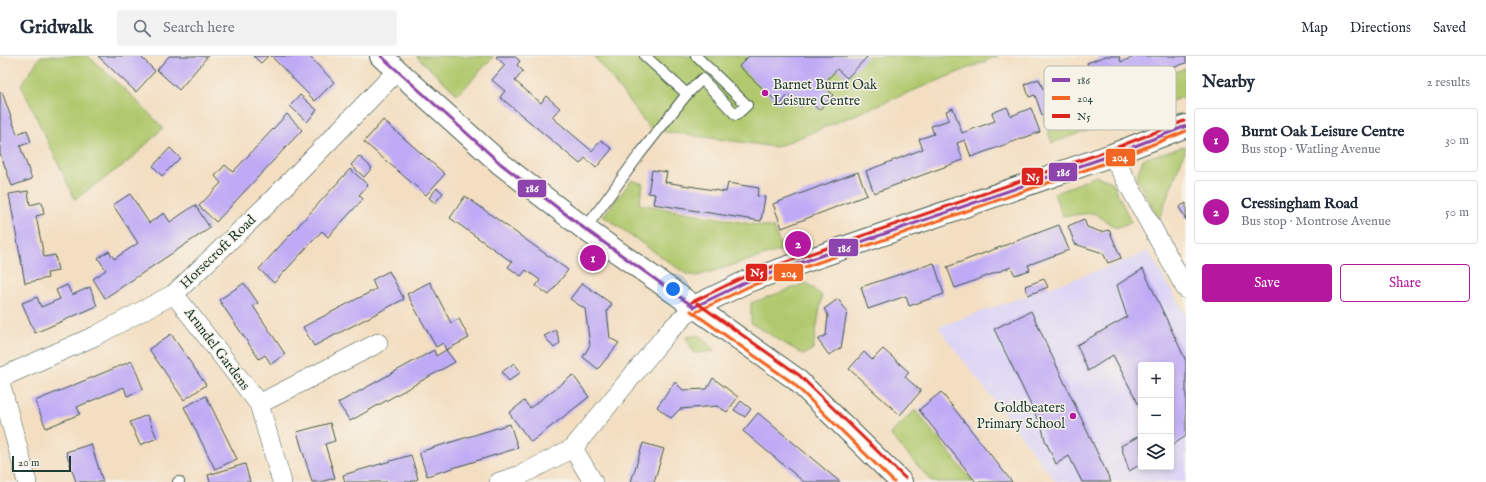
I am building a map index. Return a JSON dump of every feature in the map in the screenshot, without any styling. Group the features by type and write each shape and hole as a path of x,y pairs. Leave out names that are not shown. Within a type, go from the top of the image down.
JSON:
{"street":[{"path":"381,56 501,164 585,229 796,379 901,482"},
{"name":"Horsecroft Road","path":"0,378 96,336 174,294 271,201 397,71"},
{"path":"499,482 521,475 573,448 668,331 694,307 748,281 1112,156 1186,126"},
{"path":"1112,156 1186,289"},
{"name":"Arundel Gardens","path":"174,294 259,404 282,482"},
{"name":"Arundel Gardens","path":"259,404 378,343"},
{"path":"0,382 27,482"},
{"path":"573,448 593,482"}],"lane":[{"path":"645,56 687,94"},
{"path":"585,229 639,155 687,94 702,79 736,115 747,105 696,56"}],"shaded area":[{"name":"Goldbeaters Primary School","path":"1148,251 1186,315 1186,482 1056,482 938,327 1127,260"}],"green space":[{"path":"41,56 88,56 133,97 163,128 129,161 75,199 21,85"},
{"path":"416,56 494,56 458,95"},
{"name":"Barnet Burnt Oak Leisure Centre","path":"594,56 998,56 776,147 651,130"},
{"path":"1186,68 1186,96 1176,100 1176,71"},
{"path":"1047,130 1089,130 1052,143"},
{"path":"1186,146 1159,219 1136,178 1143,159"},
{"path":"1096,176 1112,182 1131,222 1116,228 1094,213 1063,216 1054,194"},
{"path":"632,180 643,184 639,204 774,228 782,250 697,276 686,274 603,216"},
{"path":"807,283 822,296 813,349 804,355 751,323 751,303"},
{"path":"699,335 715,351 694,353 686,337"},
{"path":"915,410 973,482 932,482 890,434"}],"building":[{"path":"98,56 140,56 155,71 136,92"},
{"path":"169,56 208,56 179,90 157,70"},
{"path":"253,56 268,56 261,63"},
{"path":"271,56 309,56 334,82 315,101"},
{"path":"514,56 520,61 517,65 523,71 515,81 541,103 546,96 560,108 552,117 592,151 601,140 612,149 596,168 585,158 580,164 500,97 505,91 492,80 505,65 496,57"},
{"name":"Barnet Burnt Oak Leisure Centre","path":"749,56 868,56 847,78 837,69 823,85 833,95 819,110 808,100 801,107 788,95 780,105 739,66"},
{"path":"1106,56 1119,56 1121,62 1136,56 1186,56 1186,63 1176,67 1088,66 1087,63"},
{"path":"1039,79 1043,89 1044,114 1042,115 1035,95 1029,97 1025,84"},
{"path":"2,92 17,134 27,130 31,142 20,146 32,179 12,186 0,153 0,93"},
{"path":"300,95 317,110 307,122 290,106"},
{"path":"1007,107 1011,116 1031,108 1040,132 971,157 965,140 957,143 963,160 874,193 866,171 923,149 919,139 934,134 931,126 949,120 946,111 953,108 962,133 995,121 992,113"},
{"path":"287,114 302,130 216,222 199,206 221,183 215,176 225,165 233,172"},
{"path":"383,120 445,174 426,195 364,142"},
{"path":"170,148 180,158 162,176 153,166"},
{"path":"359,156 372,168 364,177 351,165"},
{"path":"350,169 368,185 359,195 363,199 328,237 322,231 274,283 259,269"},
{"path":"652,170 667,172 665,182 726,192 728,183 759,188 757,196 765,197 761,221 653,204 655,194 648,193"},
{"path":"858,172 867,195 782,228 773,204"},
{"path":"437,188 443,193 435,203 429,198"},
{"path":"28,191 30,205 42,202 44,214 36,216 44,257 55,255 58,271 47,273 48,278 25,283 9,194"},
{"path":"130,194 149,223 164,213 170,222 195,205 210,228 105,298 93,279 106,270 98,258 109,251 114,259 138,243 113,205"},
{"path":"465,196 568,270 549,295 536,286 540,280 526,270 521,276 508,267 512,262 450,218"},
{"path":"1186,203 1186,220 1179,207"},
{"path":"1084,219 1087,227 1101,232 1109,230 1121,258 1108,263 1103,253 1075,244 1068,226"},
{"path":"1059,225 1069,250 1028,265 1030,270 1015,275 1011,267 955,288 947,267"},
{"path":"934,263 944,294 909,306 906,296 868,309 861,287"},
{"path":"1143,269 1186,361 1186,436 1174,444 1174,362 1138,362 1138,403 1113,355 1088,371 1077,345 1127,317 1117,285"},
{"path":"389,271 404,299 314,346 303,327 376,289 372,280"},
{"path":"1044,279 1048,287 1028,295 1025,286"},
{"path":"430,282 451,323 459,319 469,338 446,350 443,343 436,347 407,294"},
{"path":"244,283 258,303 253,306 285,354 271,364 265,355 259,359 219,300"},
{"path":"582,283 612,304 607,311 610,338 619,343 598,369 583,357 590,345 585,309 570,299"},
{"path":"67,285 72,295 90,287 97,306 35,333 22,303 37,297 41,307 60,299 56,290"},
{"path":"838,299 847,311 841,348 829,355 818,340 826,335 828,315 824,309"},
{"path":"1031,311 1111,482 1082,482 1069,456 1056,464 1045,440 1042,428 994,329"},
{"path":"556,330 560,343 554,348 544,336"},
{"path":"171,334 206,385 184,400 149,349"},
{"path":"883,349 909,372 905,377 921,391 900,415 849,369 864,352 872,360"},
{"path":"434,350 436,356 446,350 455,362 350,421 338,403"},
{"path":"132,361 143,389 127,396 124,387 77,407 80,414 46,428 35,401"},
{"path":"514,363 521,372 509,381 502,372"},
{"path":"573,375 589,397 531,442 509,413 524,401 530,408"},
{"path":"713,378 738,397 727,412 717,406 680,409 671,418 657,407 675,382 683,390 707,389"},
{"path":"941,392 1012,482 976,482 919,410"},
{"path":"206,396 237,459 215,469 184,407"},
{"path":"741,401 751,409 745,417 734,410"},
{"path":"758,413 840,482 804,482 743,431"},
{"path":"147,415 157,438 140,445 130,422"},
{"path":"330,423 335,441 325,444 335,478 320,482 312,482 297,432"},
{"path":"510,424 518,448 427,476 419,452"},
{"path":"1138,437 1138,466 1129,471 1121,446"},
{"path":"643,443 664,449 654,482 631,482"},
{"path":"91,444 103,482 76,482 66,452"},
{"path":"411,455 418,479 410,482 345,482 343,475"},
{"path":"245,464 250,482 210,482 208,475"}],"transit line":[{"name":"186","path":"381,56 501,164 585,229 694,307"},
{"name":"N5","path":"1176,124 1184,121"},
{"name":"186","path":"1176,130 1186,126"},
{"name":"N5","path":"692,302 746,276 1110,150 1161,130"},
{"name":"186","path":"694,307 748,281 1112,155 1176,130"},
{"name":"204","path":"696,312 750,286 1114,160 1186,131"},
{"name":"N5","path":"697,303 799,375 905,478"},
{"name":"204","path":"691,311 793,383 894,482"}],"place":[{"name":"Barnet Burnt Oak Leisure Centre","path":"765,93"},
{"name":"Cressingham Road","path":"798,244"},
{"name":"Burnt Oak Leisure Centre","path":"593,258"},
{"name":"Goldbeaters Primary School","path":"1073,416"}]}
